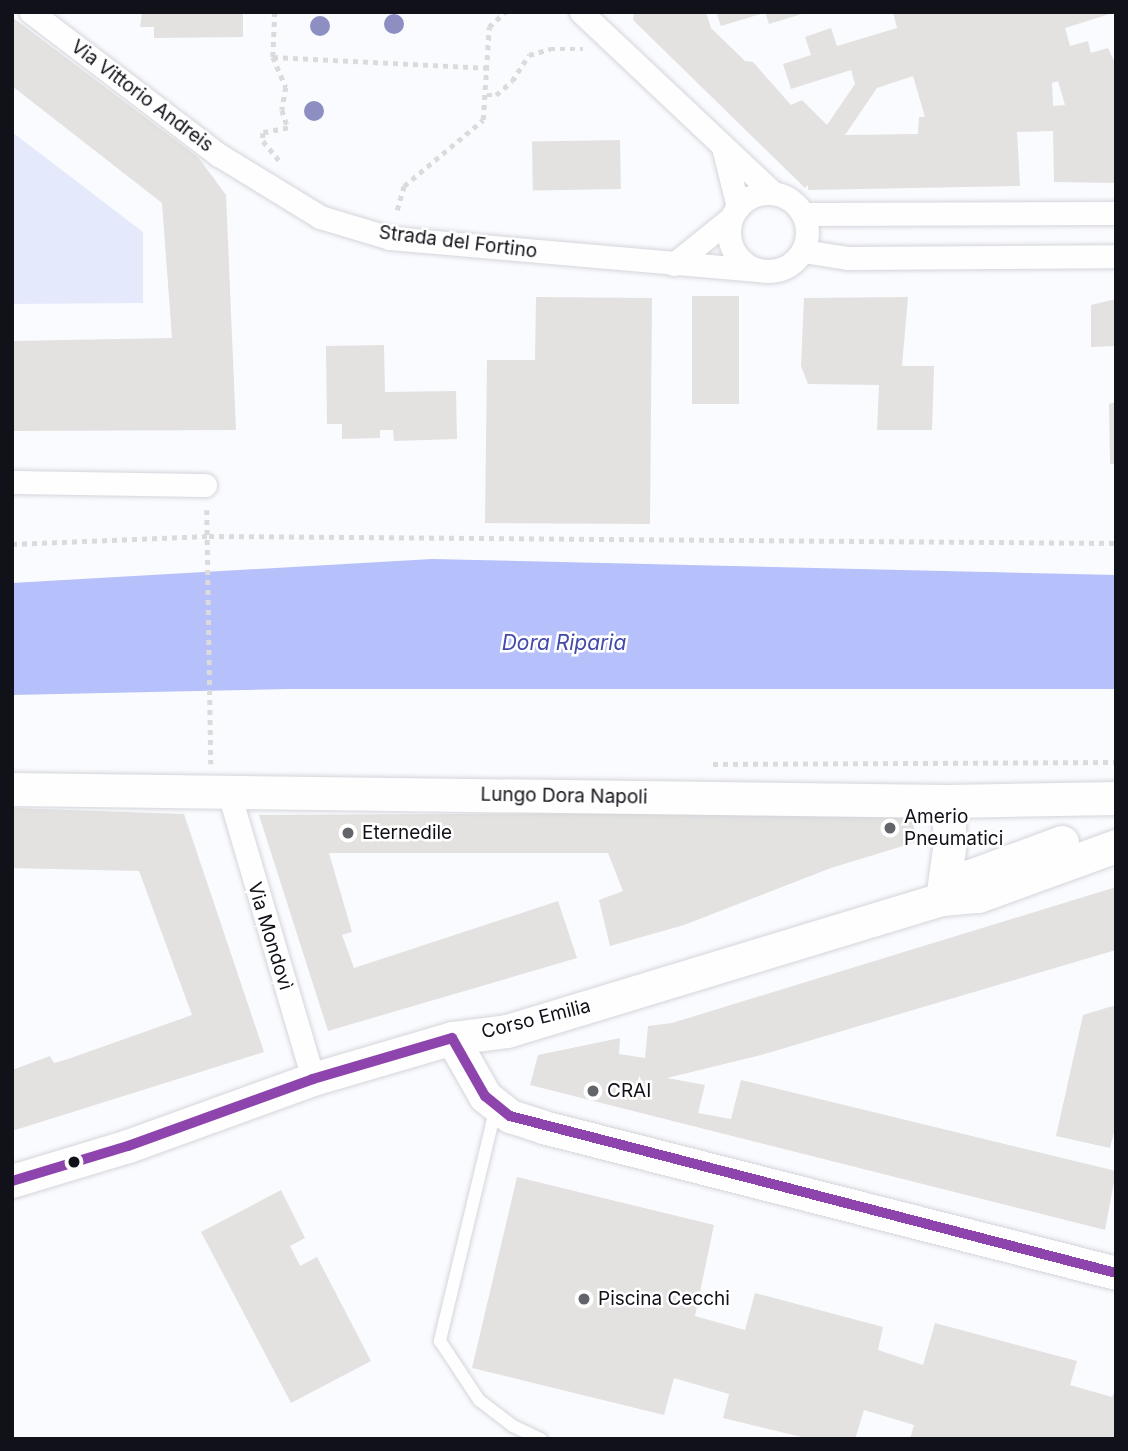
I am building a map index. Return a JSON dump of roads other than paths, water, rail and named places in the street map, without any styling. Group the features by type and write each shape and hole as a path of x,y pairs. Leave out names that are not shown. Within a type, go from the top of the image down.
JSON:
{"street":[{"name":"Via Vittorio Andreis","path":"31,12 219,155"},
{"path":"581,12 724,150 773,193 796,204 803,214 807,239 803,251 784,268 758,270 746,265 731,244 735,213 724,150"},
{"name":"Strada del Fortino","path":"219,155 320,217 390,238 758,270"},
{"path":"674,264 760,194 773,193"},
{"path":"803,214 1116,213"},
{"path":"803,251 848,258 1116,256"},
{"path":"12,482 205,485"},
{"name":"Lungo Dora Napoli","path":"12,789 220,780 947,802 1116,798"},
{"name":"Via Mondovì","path":"220,780 313,1079"},
{"path":"942,899 950,841 947,802"},
{"name":"Corso Emilia","path":"942,899 970,876 1116,823"},
{"name":"Corso Emilia","path":"12,1181 128,1146 313,1079 453,1038 514,1028 942,899 978,896 1116,846"},
{"path":"453,1038 464,1064 496,1107 542,1127 1116,1273"}],"lane":[{"path":"496,1107 440,1341 479,1400 513,1426 541,1439"}],"water":[{"name":"Dora Riparia","path":"432,559 1116,575 1116,689 288,689 12,695 12,583"}],"place":[{"name":"Amerio Pneumatici","path":"890,828"},
{"name":"Eternedile","path":"348,833"},
{"name":"CRAI","path":"593,1091"},
{"name":"Piscina Cecchi","path":"584,1299"}]}
